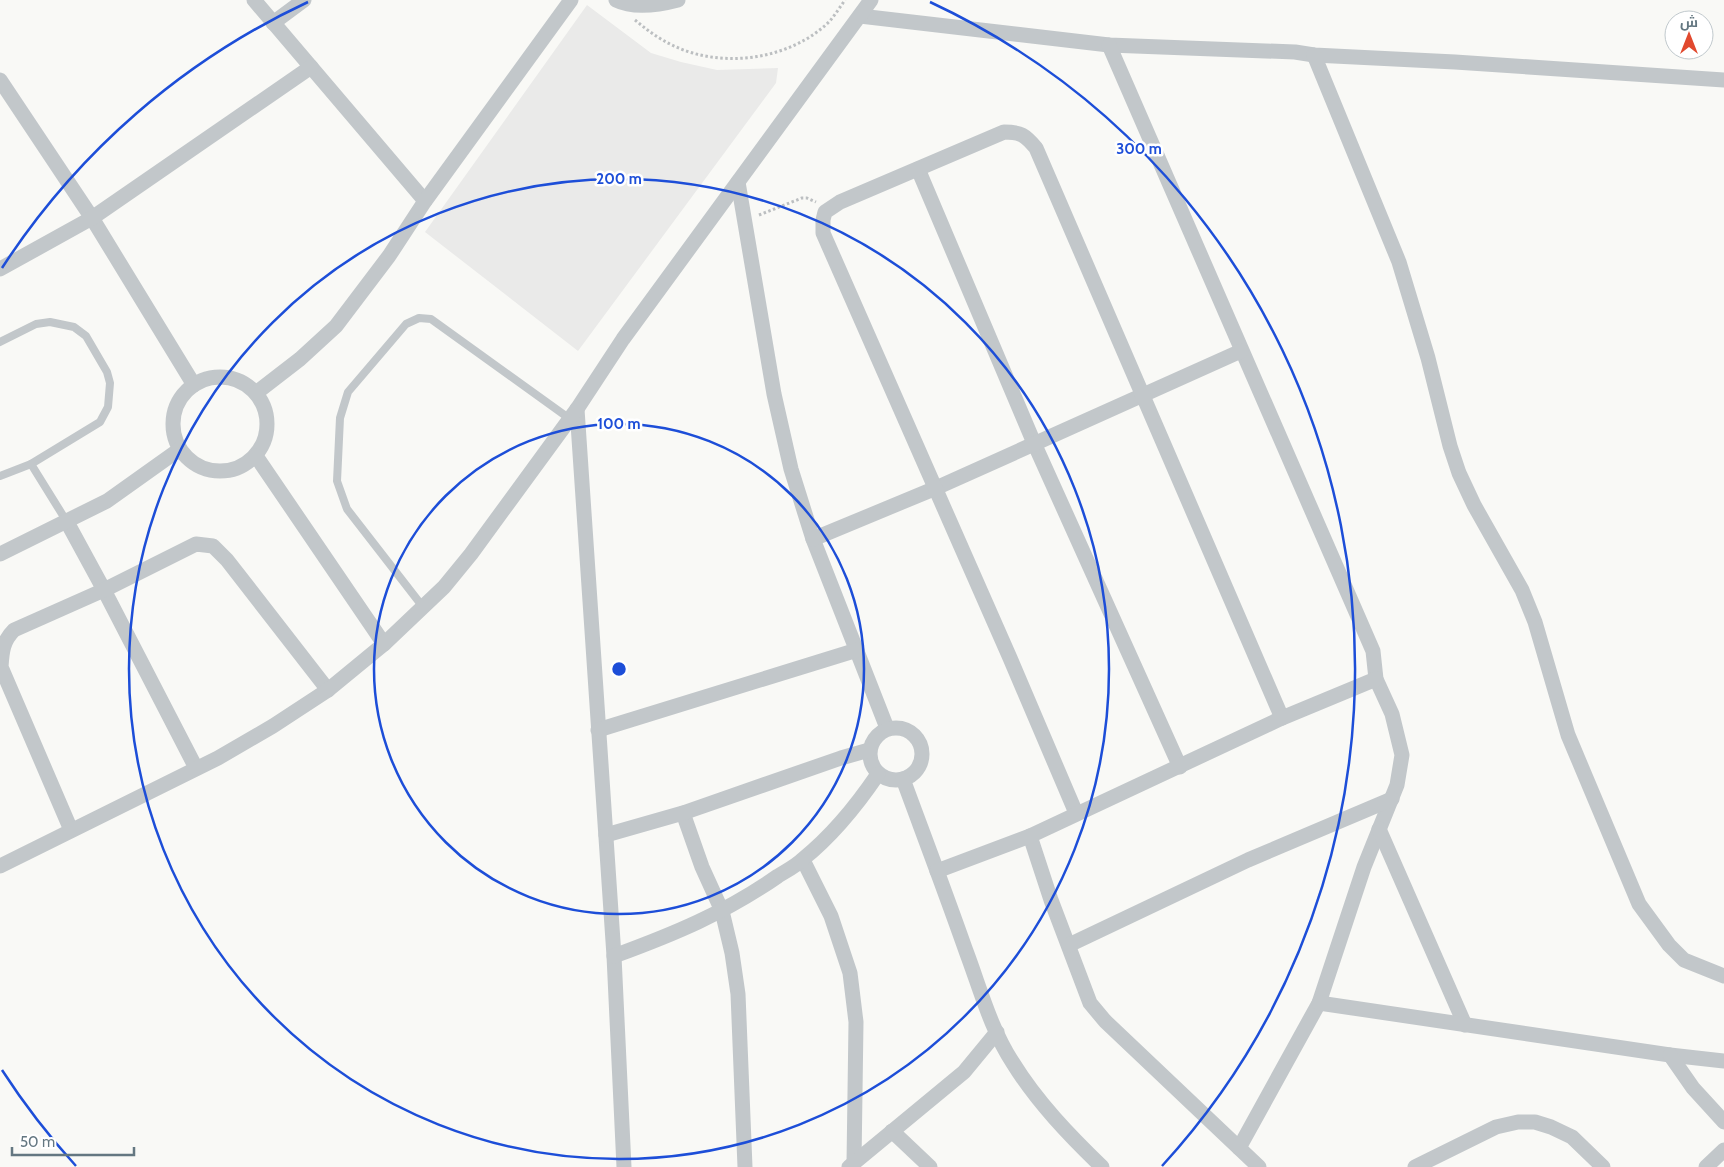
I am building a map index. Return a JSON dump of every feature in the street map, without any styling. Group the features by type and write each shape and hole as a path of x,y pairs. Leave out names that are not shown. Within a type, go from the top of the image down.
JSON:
{"street":[{"path":"254,0 425,201"},
{"path":"273,23 304,0"},
{"path":"256,393 300,359 336,326 389,256 425,201 571,0"},
{"path":"618,1 636,6 678,0"},
{"path":"1,863 196,768 273,726 328,690 384,644 423,608 444,587 471,554 574,414 623,339 871,0"},
{"path":"860,16 1109,45 1295,52 1314,55 1455,62 1724,80"},
{"path":"1109,45 1373,651 1376,679 1392,714 1402,755 1397,785 1364,867 1319,1003 1239,1148"},
{"path":"1314,55 1399,262 1428,358 1450,446 1459,473 1474,505 1522,590 1535,622 1568,735 1639,904 1669,945 1684,960 1724,976"},
{"path":"0,270 92,218 311,67"},
{"path":"0,80 92,218 194,385"},
{"path":"1076,813 936,488 823,233 825,212 840,202 1004,132 1018,132 1028,138 1036,148 1282,718"},
{"path":"918,168 1034,443 1180,766"},
{"path":"738,182 774,394 791,469 834,597 887,728"},
{"path":"813,539 936,488 1242,351"},
{"path":"226,377 243,382 256,393 267,413 267,436 256,456 237,468 216,472 195,464 180,449 173,432 174,414 181,397 194,385 209,378 226,377"},
{"path":"574,414 606,835 624,1167"},
{"path":"0,554 107,501 180,449"},
{"path":"256,456 384,644"},
{"path":"67,522 196,768"},
{"path":"71,830 1,667 2,649 6,637 14,630 104,590 196,544 213,546 227,560 328,690"},
{"path":"598,730 857,650"},
{"path":"937,871 1030,836 1282,718 1376,679"},
{"path":"887,728 902,728 910,731 921,744 921,762 911,776 894,780 885,778 872,767 869,750 877,735 887,728"},
{"path":"606,835 683,813 869,750"},
{"path":"614,956 684,930 722,911 803,860 840,824 878,774"},
{"path":"903,779 997,1032 1012,1062 1037,1096 1066,1130 1102,1167"},
{"path":"1069,945 1248,860 1392,799"},
{"path":"683,813 702,867 722,911 732,953 738,994 745,1167"},
{"path":"1379,829 1465,1025"},
{"path":"1030,836 1090,1003 1105,1020 1239,1148 1251,1165"},
{"path":"803,860 831,916 850,973 856,1022 852,1165"},
{"path":"1319,1003 1724,1061"},
{"path":"852,1165 964,1072 997,1032"},
{"path":"1670,1054 1693,1088 1724,1122"},
{"path":"1414,1167 1442,1162 1496,1127 1518,1122 1535,1122 1572,1137 1603,1167"},
{"path":"892,1131 930,1167"},
{"path":"1706,1167 1724,1150"}],"lane":[{"path":"423,608 347,509 337,481 340,418 348,392 406,324 419,318 431,319 574,414"},
{"path":"0,342 36,324 50,322 74,326 86,336 107,372 110,383 108,407 100,422 31,464 0,476"},
{"path":"31,464 67,522"}],"path":[{"path":"618,1 635,20 653,34 674,46 696,54 712,57 743,58 767,55 789,47 810,36 829,21 845,0"},
{"path":"744,220 802,198 816,202 825,212"}],"shaded area":[{"path":"587,5 651,53 717,70 778,68 776,83 578,351 425,232"}]}
